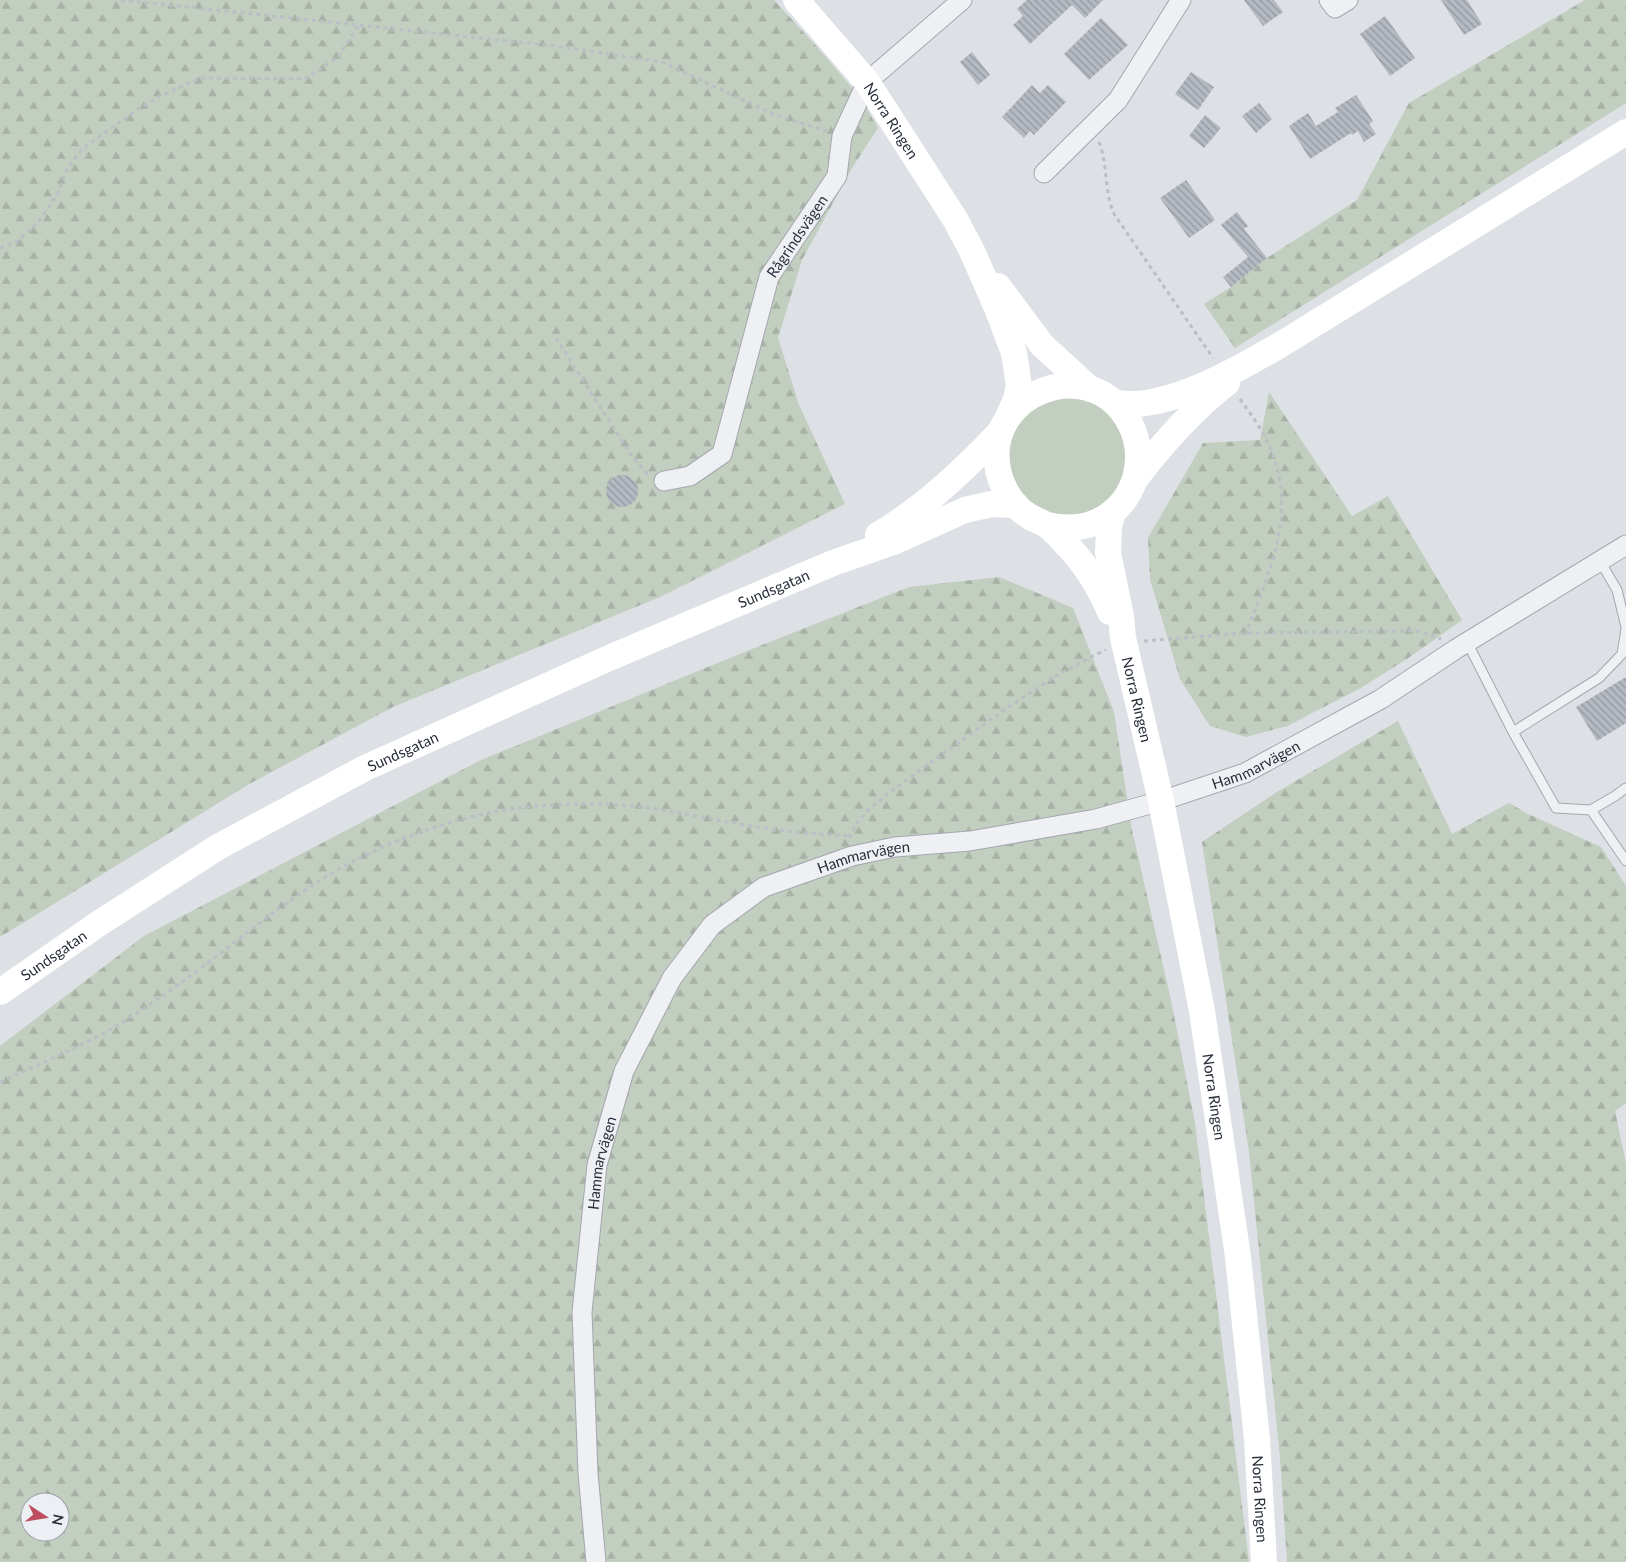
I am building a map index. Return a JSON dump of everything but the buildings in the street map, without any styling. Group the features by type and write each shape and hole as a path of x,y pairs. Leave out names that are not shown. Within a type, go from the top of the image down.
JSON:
{"main road":[{"name":"Norra Ringen","path":"796,0 867,82 954,219 972,251 1014,353 1019,386 1005,423"},
{"path":"1115,403 1145,404 1221,378 1256,359 1626,132"},
{"name":"Norra Ringen","path":"972,251 1042,345 1090,388"},
{"path":"1136,478 1139,464 1137,437 1124,413 1115,403 1090,388 1060,386 1045,389 1031,395 1019,404 1005,423 997,446 997,462 1003,485 1016,505 1028,516 1047,525 1061,528 1082,526 1102,520 1123,502 1136,478 1158,450 1199,406 1256,359"},
{"name":"Sundsgatan","path":"833,563 897,524 923,504 976,457 1005,423"},
{"name":"Sundsgatan","path":"0,992 98,924 218,847 365,768 609,658 833,563 896,541 964,510 992,504 1016,505"},
{"name":"Norra Ringen","path":"1113,512 1109,527 1108,553 1121,616 1124,643 1161,801 1202,1011 1238,1257 1257,1439 1264,1562"},
{"name":"Norra Ringen","path":"1047,525 1072,551 1094,579 1124,643"}],"street":[{"name":"Rågrindsvägen","path":"664,482 690,476 722,454 768,277 837,176 842,136 867,82 962,0"},
{"path":"1044,173 1118,100 1181,0"},
{"path":"1329,0 1335,8 1348,0"},
{"name":"Hammarvägen","path":"596,1562 588,1473 582,1312 597,1165 624,1072 672,978 712,925 764,888 852,856 895,847 970,841 1086,821 1161,801 1244,773 1381,699 1461,645 1626,545"}],"lane":[{"path":"1513,732 1599,678 1622,654 1626,628 1617,590 1600,561"},
{"path":"1461,645 1556,808 1592,810 1626,788"},
{"path":"1592,810 1626,861"}],"path":[{"path":"122,0 556,46 662,62 775,115 842,136"},
{"path":"0,248 16,242 38,222 57,195 67,169 82,149 138,109 160,96 200,78 305,79 338,57 359,25"},
{"path":"1089,128 1099,141 1102,149 1107,194 1114,214 1216,362"},
{"path":"556,338 631,454 650,476 664,482"},
{"path":"1239,396 1255,420 1273,454 1280,478 1282,506 1280,531 1272,562 1246,634"},
{"path":"0,1082 67,1052 114,1027 169,991 311,886 360,858 410,836 461,820 534,806 597,804 667,811 770,829 850,836 857,823 868,810 898,786 1007,708 1056,676 1092,656 1124,643 1246,634 1418,631 1461,645"}],"green space":[{"path":"0,0 774,0 860,97 878,128 852,168 802,260 778,338 799,405 845,504 660,597 393,707 251,783 0,937"},
{"path":"1585,0 1626,0 1626,103 1235,348 1204,304 1231,287 1267,258 1357,200 1409,103"},
{"path":"1269,392 1352,516 1388,496 1462,620 1407,659 1359,689 1287,726 1246,737 1210,726 1180,679 1150,579 1148,538 1203,443 1260,440"},
{"path":"1068,398 1091,402 1110,415 1123,434 1127,457 1123,480 1110,499 1091,512 1068,516 1045,512 1026,499 1013,480 1009,457 1013,434 1026,415 1045,402"},
{"path":"999,577 1073,608 1114,712 1132,830 1172,1005 1195,1123 1249,1562 0,1562 0,1046 144,936 481,760 909,587"},
{"path":"1398,721 1452,834 1509,803 1528,814 1601,847 1626,886 1626,1103 1615,1111 1626,1164 1626,1562 1287,1562 1280,1458 1249,1152 1202,842 1277,792"}]}
